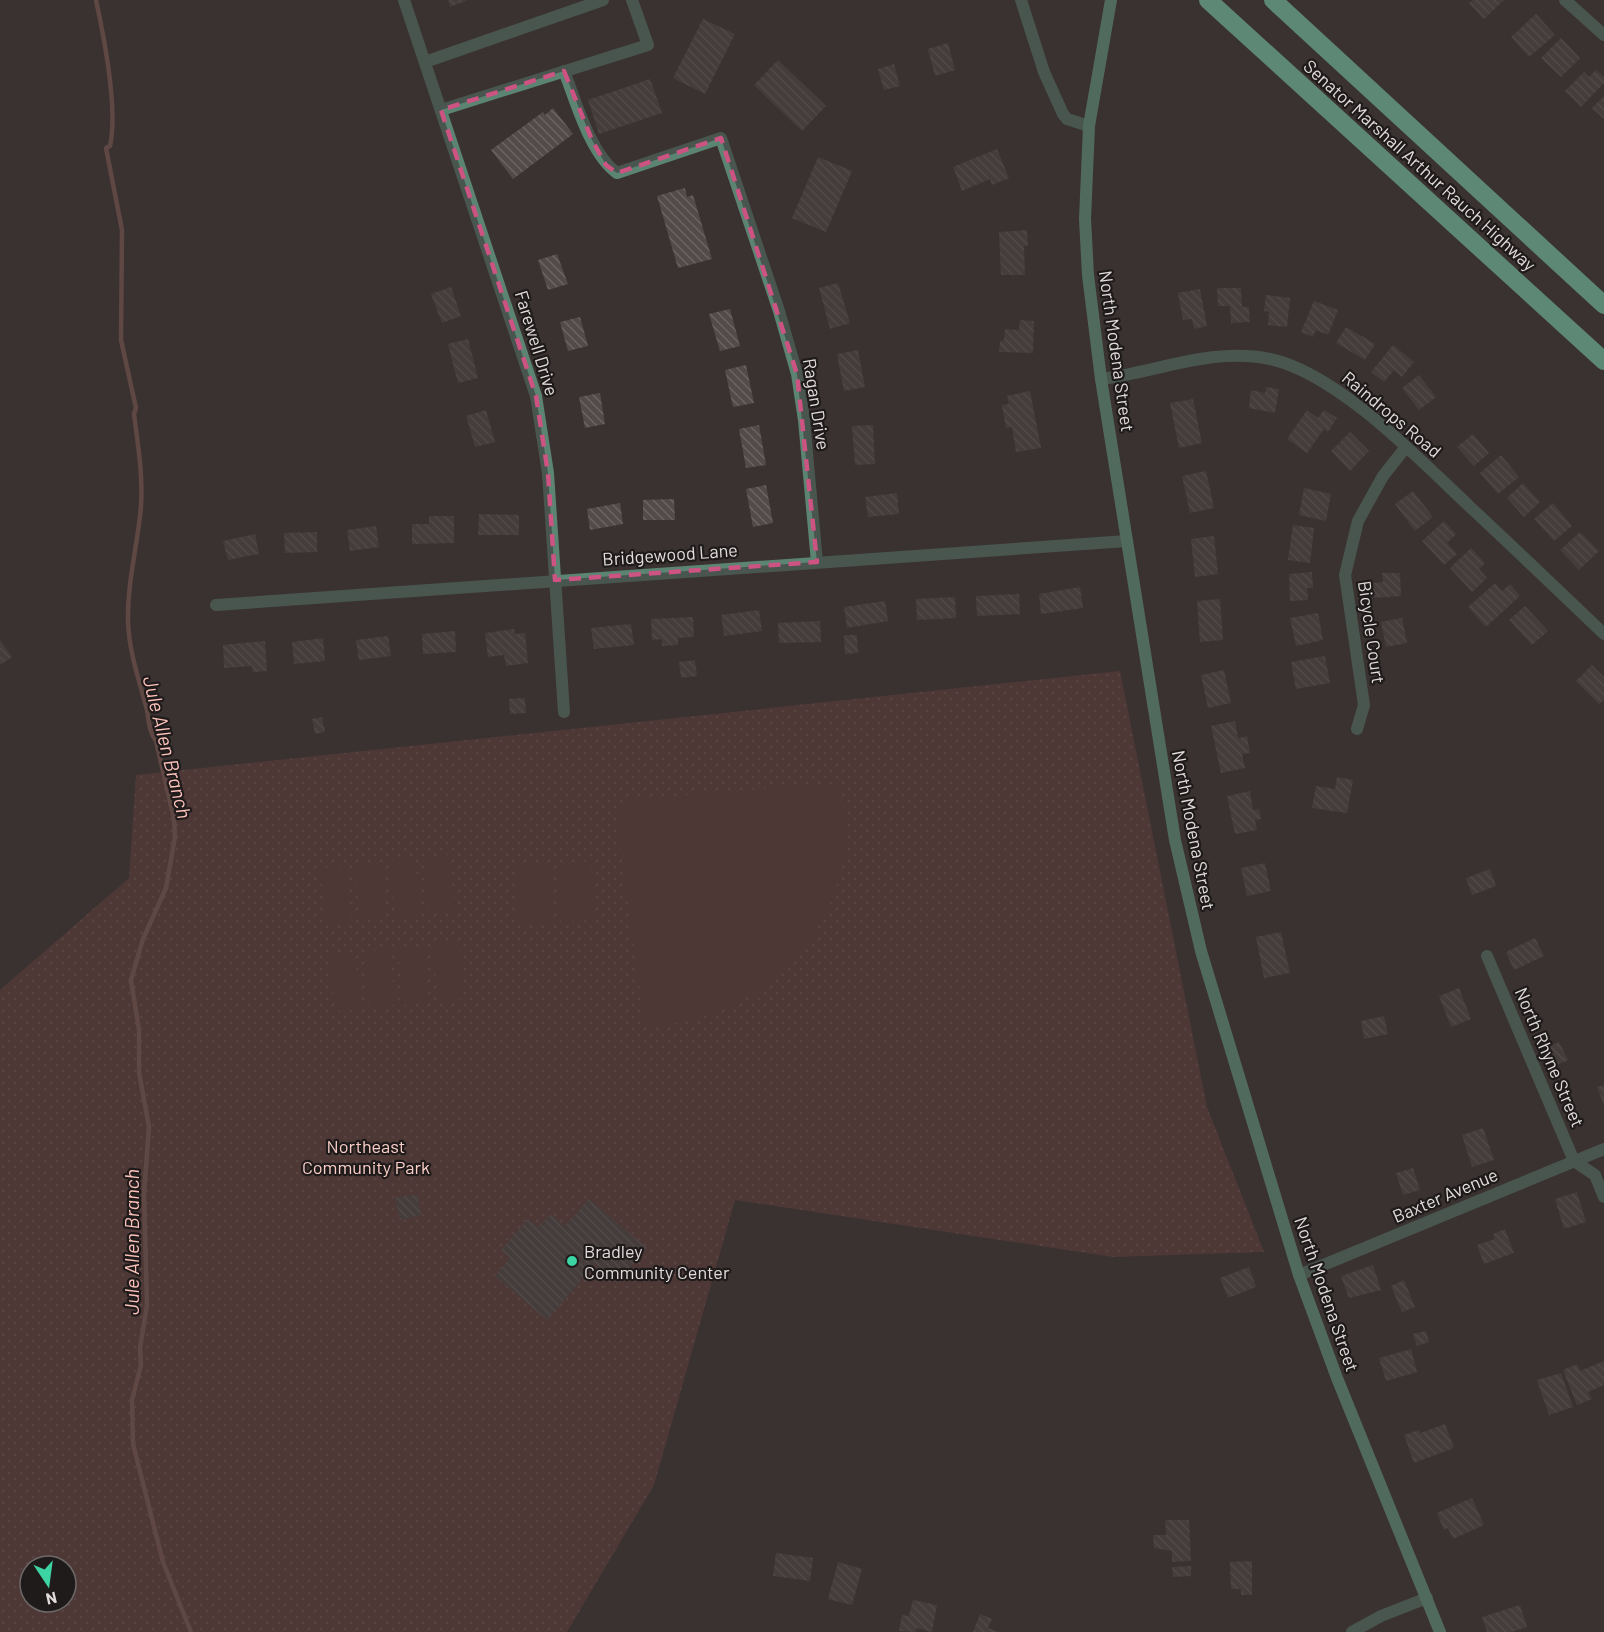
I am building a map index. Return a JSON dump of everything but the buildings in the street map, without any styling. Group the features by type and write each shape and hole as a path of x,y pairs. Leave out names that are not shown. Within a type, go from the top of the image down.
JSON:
{"highway":[{"name":"Senator Marshall Arthur Rauch Highway","path":"1208,0 1604,361"},
{"name":"Senator Marshall Arthur Rauch Highway","path":"1274,0 1604,305"}],"street":[{"name":"Farewell Drive","path":"404,0 536,396 548,473 564,712"},
{"path":"425,62 603,0"},
{"path":"441,110 648,45 632,0"},
{"path":"1021,0 1057,102 1067,119 1089,126"},
{"name":"North Modena Street","path":"1111,0 1089,126 1084,219 1088,275 1101,379 1160,758 1175,840 1198,940 1299,1275 1337,1378 1440,1632"},
{"path":"1565,0 1604,35"},
{"name":"Ragan Drive","path":"564,71 592,140 606,165 617,173 721,138 797,374 804,420 817,562"},
{"name":"Raindrops Road","path":"1101,379 1131,375 1186,359 1214,356 1270,359 1306,371 1331,386 1406,447 1604,633"},
{"name":"Bicycle Court","path":"1358,729 1364,705 1345,575 1358,521 1383,476 1406,447"},
{"name":"Bridgewood Lane","path":"216,605 1127,541"},
{"name":"North Rhyne Street","path":"1487,956 1574,1161 1595,1175 1604,1197"},
{"name":"Baxter Avenue","path":"1299,1275 1604,1149"},
{"path":"1352,1632 1381,1616 1427,1598"}],"highlighted area":[{"path":"564,71 592,140 606,165 617,173 721,138 797,374 817,562 555,580 548,473 536,396 441,110"}],"green space":[{"name":"Northeast Community Park","path":"1120,671 1207,1107 1264,1252 1113,1257 735,1200 654,1485 567,1632 0,1632 0,990 129,878 136,775"},
{"path":"839,783 846,830 840,876 826,911 807,943 782,971 753,994 720,1011 683,1022 645,1025 616,816 626,800"},
{"path":"449,855 455,911 429,914 424,858"},
{"path":"415,858 421,915 395,917 389,861"},
{"path":"591,861 594,920 561,922 557,863"},
{"path":"381,862 386,918 360,921 355,865"},
{"path":"550,863 553,923 519,925 516,865"},
{"path":"346,866 352,922 325,924 320,868"},
{"path":"459,943 464,999 438,1001 433,945"},
{"path":"424,946 429,1002 403,1005 398,949"},
{"path":"390,949 395,1005 369,1008 363,952"},
{"path":"355,953 360,1009 335,1011 329,955"}],"waterway":[{"name":"Jule Allen Branch","path":"96,0 111,94 112,131 110,146 106,148 122,230 121,340 136,408 134,414 140,460 140,520 128,606 130,643 150,728 156,741 174,819 175,837 166,888 143,939 131,980 139,1030 139,1072 149,1127 144,1193 147,1305 140,1348 141,1365 132,1400 133,1444 163,1562 191,1632"}],"place":[{"name":"Bradley Community Center","path":"572,1261"}]}
